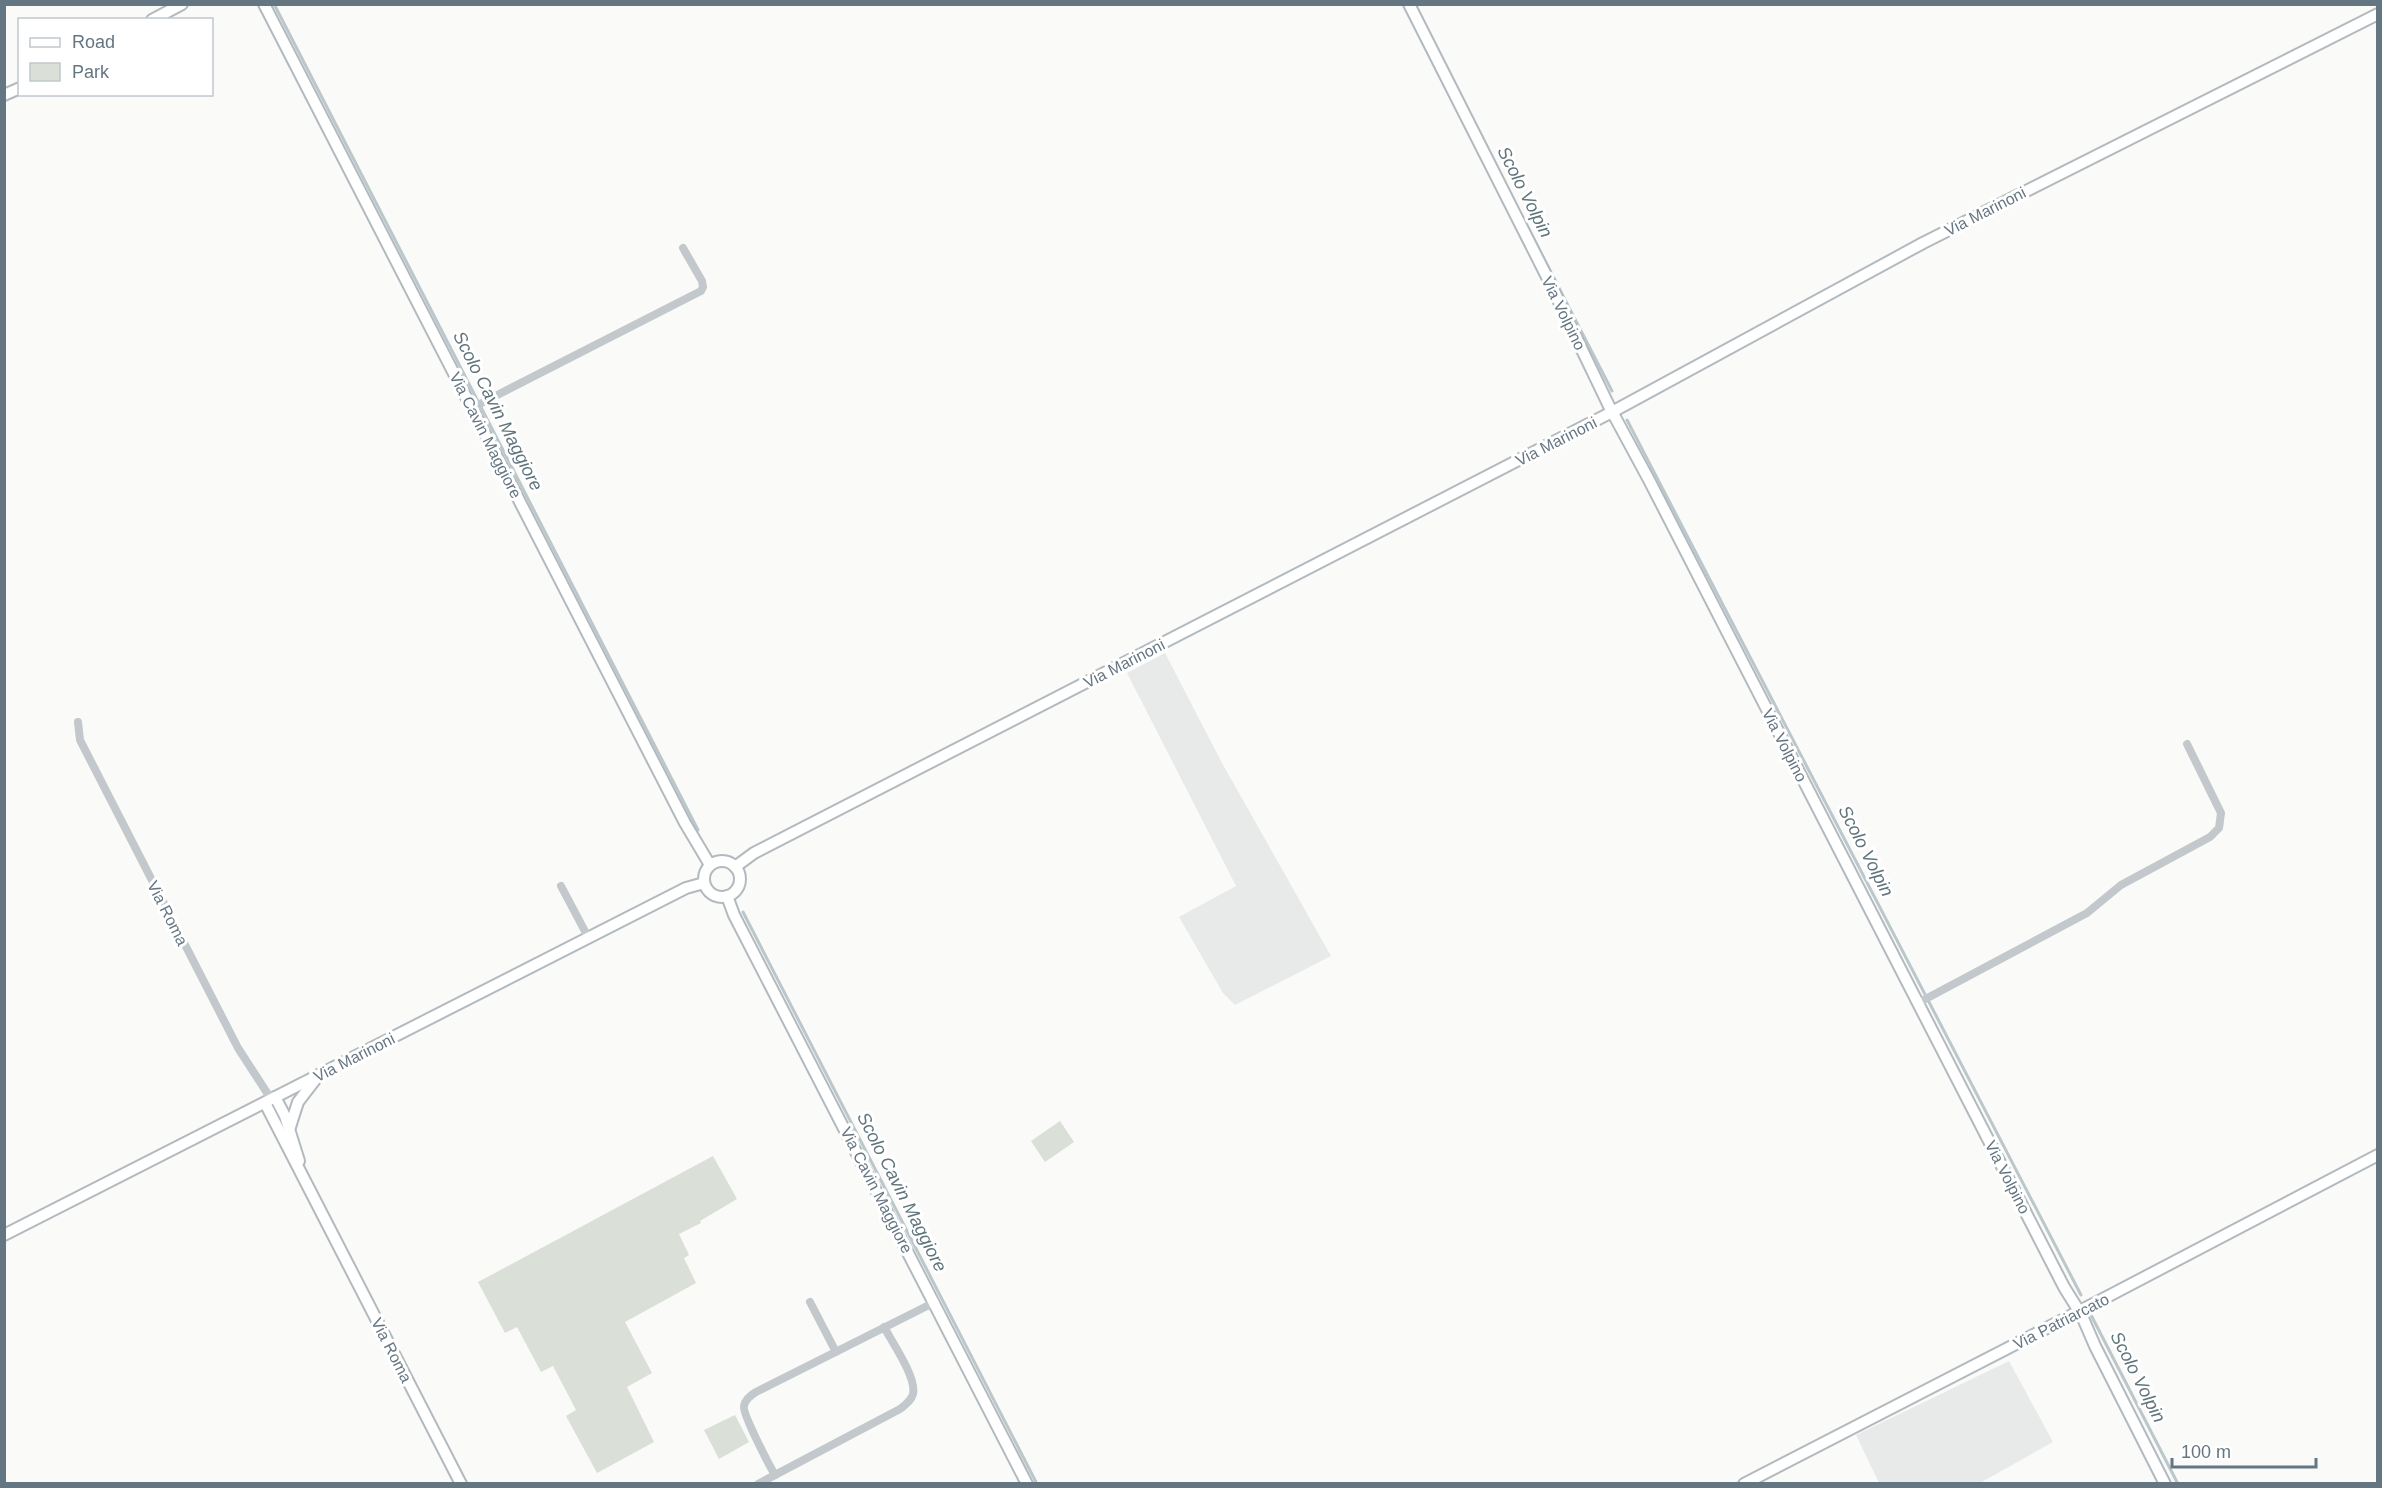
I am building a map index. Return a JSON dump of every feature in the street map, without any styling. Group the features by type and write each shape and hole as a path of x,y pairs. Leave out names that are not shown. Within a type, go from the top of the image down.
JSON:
{"street":[{"path":"156,18 182,4"},
{"name":"Via Cavin Maggiore","path":"264,4 479,405 690,832 710,865"},
{"name":"Via Volpino","path":"1409,4 1612,412 1920,1001 2165,1484"},
{"name":"Via Marinoni","path":"735,867 754,853 1612,412 1915,247 2378,14"},
{"path":"4,95 18,88"},
{"path":"479,405 701,291 702,281 683,248"},
{"name":"Via Roma","path":"78,722 77,730 85,750 167,912 238,1048 270,1100"},
{"path":"1920,1001 2086,913 2121,885 2210,837 2219,828 2221,813 2187,744"},
{"path":"723,861 735,867 739,875 739,884 735,892 727,896 715,895 708,890 704,883 706,871 710,865 723,861"},
{"name":"Via Marinoni","path":"4,1235 588,937 686,888 704,883"},
{"path":"561,886 588,937"},
{"name":"Via Cavin Maggiore","path":"727,896 734,915 1027,1484"},
{"path":"290,1130 292,1115 298,1102 319,1075"},
{"path":"270,1100 290,1130 307,1184"},
{"path":"270,1100 307,1184"},
{"name":"Via Patriarcato","path":"1744,1484 2378,1155"},
{"name":"Via Roma","path":"307,1184 461,1484"},
{"path":"810,1302 836,1352"},
{"path":"775,1475 744,1416 744,1404 756,1392 934,1302"},
{"path":"758,1484 900,1408 910,1400 914,1390 911,1378 884,1327"}],"shaded area":[{"path":"1165,653 1222,763 1331,956 1235,1005 1223,993 1179,917 1236,886 1127,673"},
{"path":"2009,1361 2053,1442 1980,1483 1879,1483 1856,1435"}],"green space":[{"path":"1060,1121 1074,1142 1045,1162 1031,1141"},
{"path":"713,1156 737,1199 700,1221 701,1223 679,1234 689,1255 684,1258 696,1283 625,1322 652,1373 627,1387 654,1442 597,1473 566,1416 576,1410 553,1366 541,1372 517,1327 505,1333 478,1282"},
{"path":"735,1415 749,1442 719,1459 704,1430"}],"waterway":[{"name":"Scolo Cavin Maggiore","path":"274,4 698,830"},
{"name":"Scolo Volpin","path":"1524,220 1612,391"},
{"name":"Scolo Volpin","path":"1627,420 2081,1295"},
{"name":"Scolo Cavin Maggiore","path":"743,912 1037,1484"},
{"name":"Scolo Volpin","path":"2091,1315 2178,1484"}]}
